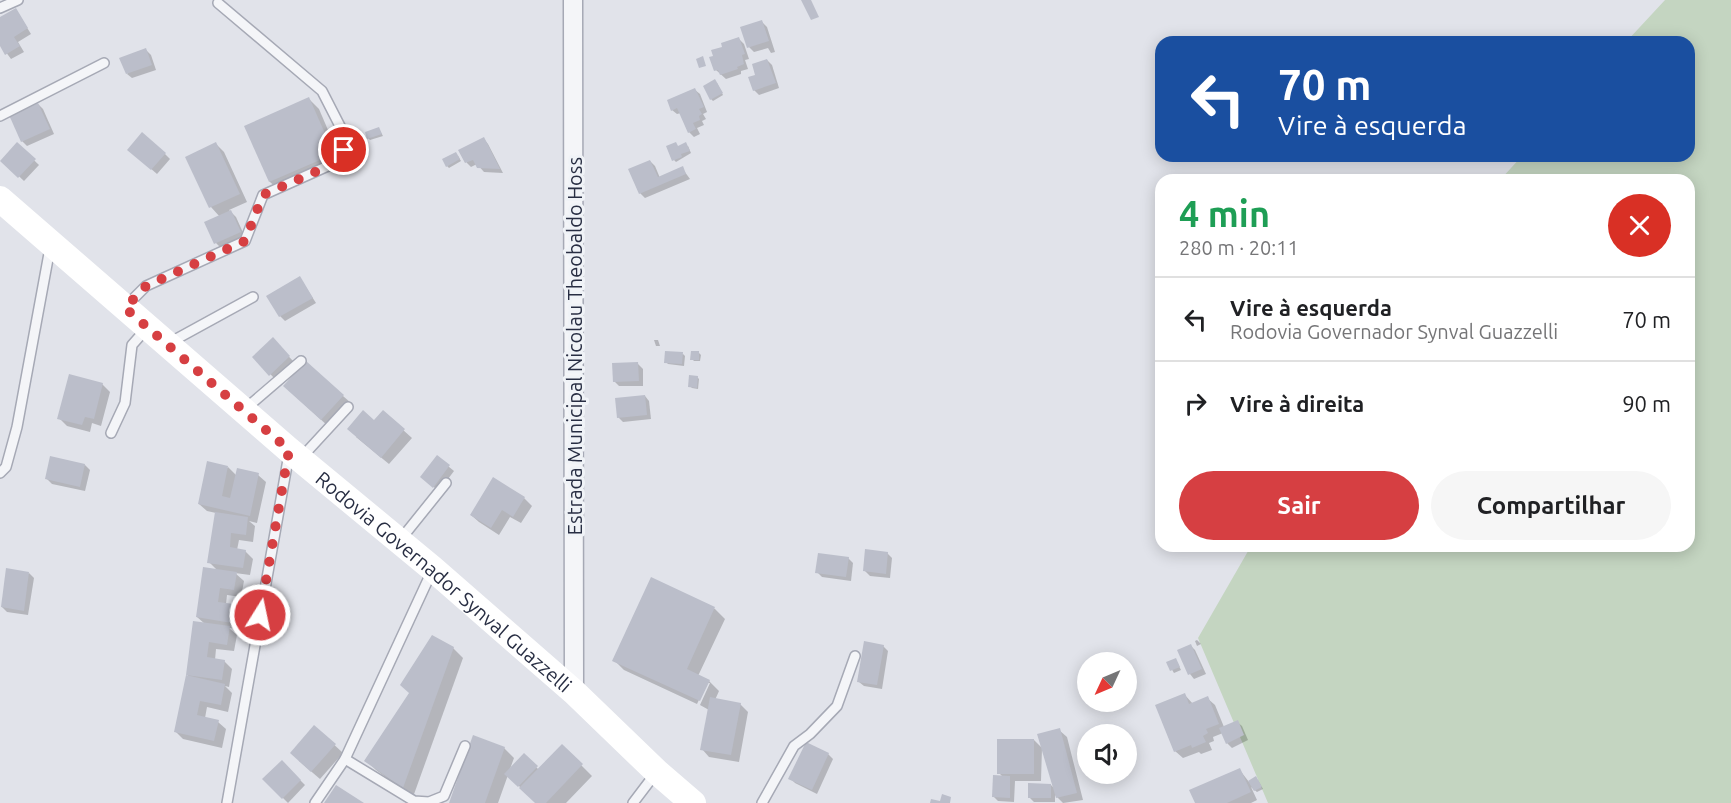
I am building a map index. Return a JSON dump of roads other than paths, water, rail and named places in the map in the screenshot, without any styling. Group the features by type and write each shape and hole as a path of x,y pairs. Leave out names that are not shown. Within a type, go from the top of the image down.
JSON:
{"main road":[{"name":"Rodovia Governador Synval Guazzelli","path":"0,199 295,455 433,569 574,692 657,772 693,803"}],"street":[{"name":"Estrada Municipal Nicolau Theobaldo Hoss","path":"573,0 574,692"}],"lane":[{"path":"0,8 18,0"},
{"path":"125,308 146,286 245,241 263,195 338,162 344,150 343,132 322,91 218,3"},
{"path":"0,116 104,63"},
{"path":"0,473 6,467 17,427 51,243"},
{"path":"167,344 253,297"},
{"path":"111,433 125,403 132,345 148,327"},
{"path":"243,410 301,361"},
{"path":"226,803 295,455 348,407"},
{"path":"399,541 446,483"},
{"path":"315,803 345,759 433,569"},
{"path":"762,803 794,746 810,734 837,706 855,656"},
{"path":"345,759 414,801 429,802 444,796 465,746"},
{"path":"633,803 657,772"}]}
